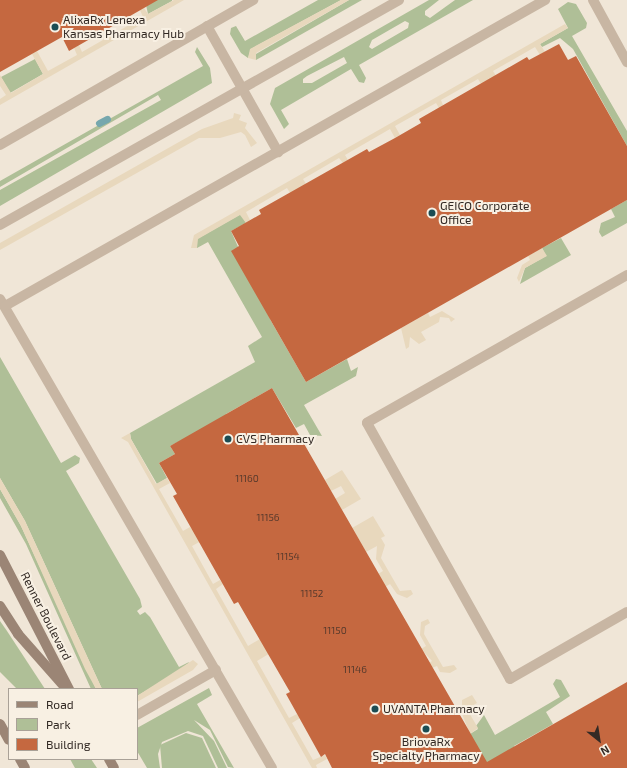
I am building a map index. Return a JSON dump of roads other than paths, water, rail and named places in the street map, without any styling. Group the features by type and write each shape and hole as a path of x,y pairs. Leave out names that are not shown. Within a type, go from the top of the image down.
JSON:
{"main road":[{"name":"Renner Boulevard","path":"0,555 67,688"},
{"path":"0,606 18,634 67,688"},
{"path":"0,724 8,738"}],"lane":[{"path":"0,145 253,0"},
{"path":"0,225 399,0"},
{"path":"272,768 2,303 278,152 545,0"},
{"path":"592,0 627,62"},
{"path":"207,26 278,152"},
{"path":"627,275 367,423 510,679 627,612"},
{"path":"138,714 216,670"}],"waterway":[{"path":"99,123 107,119"}],"place":[{"name":"AlixaRx Lenexa Kansas Pharmacy Hub","path":"55,27"},
{"name":"GEICO Corporate Office","path":"432,213"},
{"name":"CVS Pharmacy","path":"228,439"},
{"name":"UVANTA Pharmacy","path":"375,709"},
{"name":"BriovaRx Specialty Pharmacy","path":"426,729"}]}
